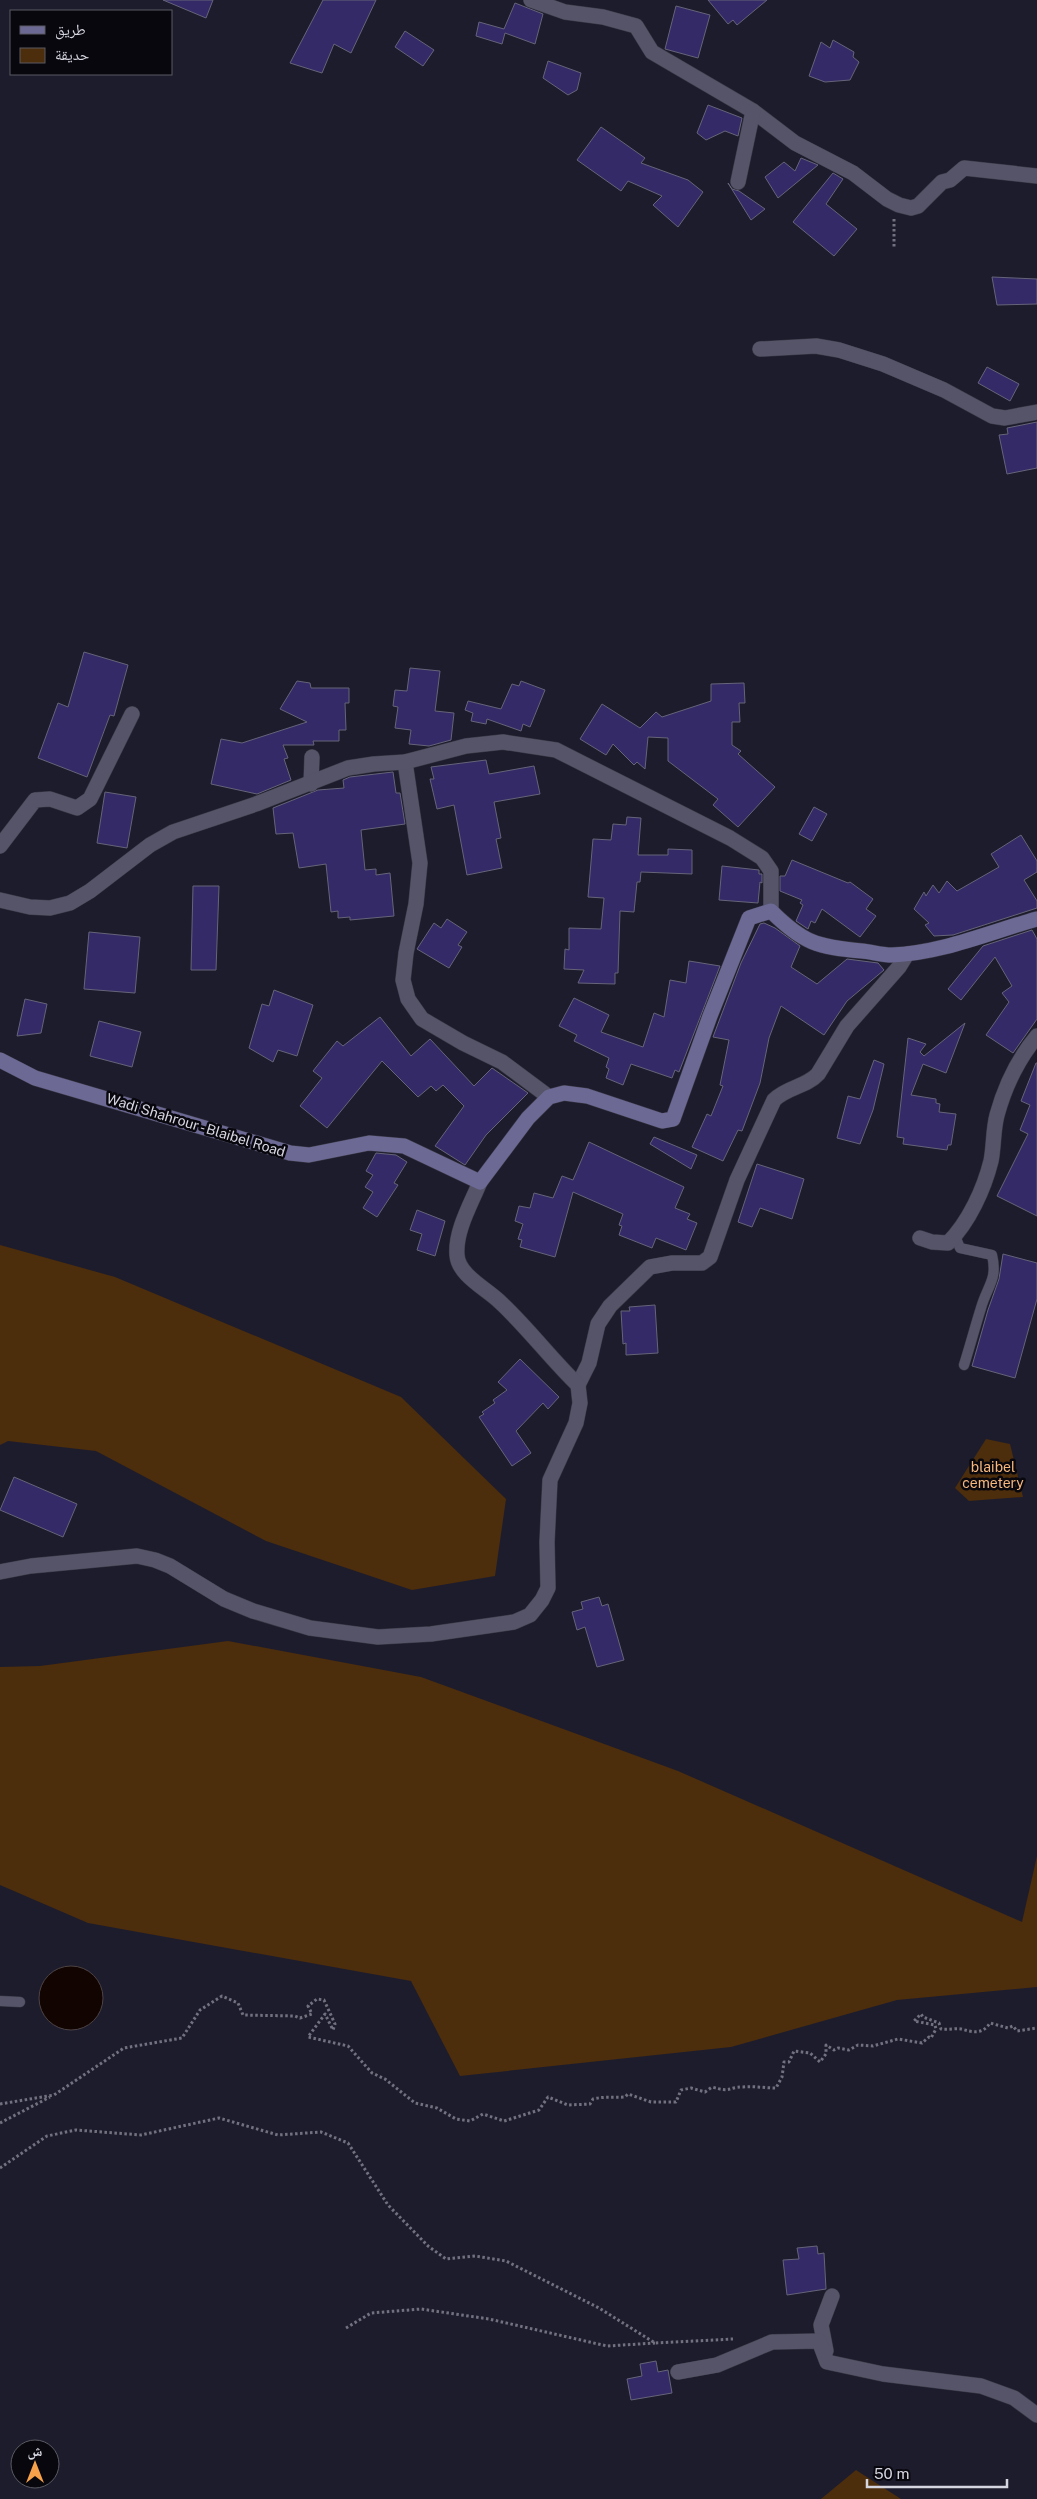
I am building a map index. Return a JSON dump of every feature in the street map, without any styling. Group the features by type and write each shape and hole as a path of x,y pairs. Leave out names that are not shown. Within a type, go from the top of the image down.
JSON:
{"street":[{"path":"531,0 565,12 603,17 636,26 652,52 753,111 795,143 853,173 887,199 904,207 918,206 942,182 950,180 964,168 1037,176"},
{"path":"738,182 753,111"},
{"path":"760,349 816,346 839,350 892,368 944,390 992,416 1005,418 1037,412"},
{"path":"0,846 35,800 50,799 77,808 90,799 132,714"},
{"path":"0,900 30,907 50,908 70,903 90,891 150,845 173,832 311,784 348,768 405,762 466,746 503,742 556,750 730,838 762,858 772,871 771,911 791,931 811,943 832,948 889,955 907,954 978,938 1037,919"},
{"path":"311,784 312,757"},
{"path":"405,762 420,863 416,904 403,980 408,999 422,1020 463,1044 502,1062 548,1097"},
{"path":"578,1385 500,1302 469,1275 460,1263 458,1248 463,1224 480,1182 528,1118 548,1097 564,1093 587,1096 662,1121 673,1119 749,918 771,911"},
{"path":"0,1572 30,1566 137,1556 170,1566 224,1599 253,1611 319,1630 378,1637 431,1634 514,1622 530,1615 542,1600 548,1588 547,1542 550,1480 576,1423 580,1403 578,1385 589,1363 598,1324 610,1306 650,1267 672,1264 702,1264 710,1257 737,1180 774,1100 786,1091 813,1080 847,1026 893,975 907,954"},
{"path":"920,1238 932,1242 948,1243 955,1236 970,1211 991,1161 996,1117 1005,1090 1023,1052 1037,1036"},
{"name":"Wadi Shahrour - Blaibel Road","path":"0,1060 35,1078 290,1154 309,1155 369,1144 404,1146 480,1182"},
{"path":"827,2362 826,2344 821,2325 832,2296"},
{"path":"678,2372 717,2366 772,2342 819,2341 827,2362"},
{"path":"827,2362 883,2374 981,2386 1014,2398 1037,2415"}],"lane":[{"path":"955,1236 960,1248 992,1255 995,1267 993,1281 981,1305 964,1365"},
{"path":"0,2000 20,2002"}],"path":[{"path":"887,199 894,218 894,248"},
{"path":"0,2123 54,2095 124,2048 182,2038 200,2010 222,1996 238,2003 243,2014 295,2016 300,2018 312,2014 308,2006 317,1999 324,2000 335,2024 333,2030 325,2014 308,2037 348,2046 372,2072 385,2079 414,2103 437,2108 456,2119 470,2121 483,2114 504,2121 539,2110 548,2097 568,2105 590,2104 593,2099 606,2095 613,2098 625,2097 628,2094 651,2102 676,2102 681,2090 691,2088 705,2092 712,2086 727,2092 742,2086 758,2089 776,2088 782,2077 784,2062 789,2062 794,2051 810,2053 820,2062 826,2054 826,2045 834,2050 838,2048 849,2050 858,2045 873,2046 898,2039 922,2043 929,2037 932,2038 936,2029 935,2024 914,2021 921,2014 923,2017 939,2023 941,2028 951,2030 960,2028 977,2032 986,2028 990,2023 1008,2028 1013,2026 1017,2031 1037,2028"},
{"path":"0,2104 54,2095"},
{"path":"0,2168 47,2136 76,2130 141,2135 219,2118 278,2135 321,2132 348,2143 388,2205 428,2246 446,2258 475,2256 506,2261 599,2308 655,2343"},
{"path":"346,2328 371,2313 421,2309 489,2319 606,2346 736,2339 746,2354"}],"green space":[{"path":"0,1245 115,1277 401,1397 506,1499 495,1576 412,1590 266,1541 96,1451 8,1441 0,1445"},
{"name":"blaibel cemetery","path":"986,1439 1010,1444 1023,1497 969,1501 955,1488"},
{"path":"228,1641 421,1677 678,1771 1022,1922 1037,1856 1037,1987 897,2000 731,2047 460,2076 411,1981 88,1923 0,1885 0,1667 40,1666"},
{"path":"856,2470 901,2499 821,2499"}],"shaded area":[{"path":"71,1966 89,1971 94,1975 98,1980 103,1998 98,2016 94,2021 89,2025 71,2030 53,2025 48,2021 44,2016 39,1998 44,1980 48,1975 53,1971"}],"building":[{"path":"163,0 213,0 206,18"},
{"path":"323,0 376,0 351,53 334,44 322,73 290,63"},
{"path":"708,0 767,0 737,25 733,20 728,24"},
{"path":"515,3 543,14 535,44 505,33 502,44 476,36 479,22 504,29"},
{"path":"676,6 710,15 698,58 665,49"},
{"path":"405,31 434,50 423,66 395,47"},
{"path":"833,40 854,52 853,57 859,62 850,80 825,82 809,76 821,42 830,48"},
{"path":"548,61 581,73 577,90 568,95 543,78"},
{"path":"708,105 742,118 738,136 725,131 706,140 697,133"},
{"path":"601,127 645,158 641,163 688,180 703,192 678,227 653,205 662,196 628,181 621,191 577,160"},
{"path":"801,158 818,165 778,198 765,177 784,162 795,171"},
{"path":"833,173 843,179 826,204 857,229 834,256 793,222"},
{"path":"728,183 732,189 739,191 765,209 751,220"},
{"path":"992,277 1037,279 1037,304 997,305"},
{"path":"987,367 1019,384 1010,401 978,383"},
{"path":"1037,422 1037,468 1007,474 999,435 1008,434 1007,428"},
{"path":"84,652 128,665 114,716 110,715 87,777 38,758 58,703 68,707"},
{"path":"410,668 440,671 435,711 454,713 451,740 429,746 409,744 411,730 395,728 398,707 393,706 395,690 407,691"},
{"path":"297,681 310,683 311,688 349,688 349,703 345,703 346,730 339,730 339,741 313,741 314,745 283,745 288,758 284,759 291,780 257,794 211,784 221,739 242,743 307,722 280,709"},
{"path":"521,681 545,690 530,727 523,724 521,731 487,719 486,724 471,721 473,713 465,710 468,701 501,709 512,684 519,686"},
{"path":"744,683 745,703 739,703 740,722 732,722 732,745 741,751 738,754 775,787 738,827 713,805 718,799 668,761 668,738 648,737 645,769 637,762 634,765 613,744 606,755 580,739 602,704 640,728 656,712 662,717 711,701 711,684"},
{"path":"486,760 489,774 534,766 540,794 494,802 501,838 496,839 502,868 467,875 454,805 437,809 430,779 434,779 431,767"},
{"path":"393,772 396,793 400,793 405,824 361,830 365,870 376,869 376,875 390,873 394,916 350,920 350,917 338,918 338,911 331,912 326,864 299,868 293,833 276,834 273,808 318,790 344,788 343,780 350,777"},
{"path":"105,792 136,797 127,848 97,843"},
{"path":"814,807 827,814 812,841 799,834"},
{"path":"627,817 641,818 638,855 668,855 668,849 692,850 692,874 641,872 640,882 637,882 634,912 620,911 618,973 615,973 615,984 578,983 584,970 564,969 565,949 569,950 569,928 601,929 604,898 588,897 593,839 611,840 613,824 626,825"},
{"path":"1021,835 1037,861 1037,872 1024,880 1037,901 1037,908 953,935 934,936 925,925 929,923 914,909 924,892 926,896 933,885 939,893 947,881 957,891 999,867 991,854"},
{"path":"792,860 848,883 850,882 873,899 866,909 876,916 860,937 822,909 815,923 811,921 808,929 796,921 803,905 800,903 802,900 780,891 780,876 785,876"},
{"path":"722,866 759,870 759,874 762,874 762,883 760,882 758,903 719,900"},
{"path":"193,886 219,886 216,970 191,970"},
{"path":"447,919 467,932 458,945 462,947 449,968 417,949 434,923 441,928"},
{"path":"764,923 775,928 800,946 791,967 817,984 847,959 878,963 884,970 847,1001 824,1035 781,1006 769,1038 760,1083 742,1131 738,1130 723,1161 692,1147 707,1114 711,1116 723,1086 720,1085 729,1040 713,1037 741,963 760,924"},
{"path":"1032,930 1037,939 1037,1019 1013,1053 986,1035 1009,1002 1002,993 1012,986 995,957 961,1000 948,989 983,946"},
{"path":"89,932 140,937 135,993 84,989"},
{"path":"689,961 720,966 679,1072 675,1070 672,1078 631,1064 623,1085 606,1078 609,1069 606,1067 609,1058 574,1041 577,1035 559,1026 574,998 609,1015 601,1032 643,1047 654,1013 664,1017 670,980 686,983"},
{"path":"274,990 313,1005 297,1056 278,1050 273,1062 249,1048 262,1004 269,1006"},
{"path":"25,999 47,1004 41,1033 17,1036"},
{"path":"380,1017 411,1056 430,1039 474,1086 492,1068 528,1093 486,1135 465,1165 435,1146 464,1106 443,1085 436,1091 431,1086 418,1097 382,1061 327,1128 300,1106 322,1078 313,1071 337,1041 343,1046"},
{"path":"99,1021 141,1032 132,1067 90,1056"},
{"path":"965,1023 946,1073 923,1064 911,1095 936,1099 936,1103 940,1104 939,1112 956,1114 951,1145 948,1145 947,1150 903,1144 904,1138 897,1137 908,1038 926,1044 920,1052 924,1056"},
{"path":"874,1060 884,1064 873,1110 860,1144 837,1138 848,1096 860,1099"},
{"path":"1036,1063 1037,1216 997,1196 1028,1134 1020,1130 1030,1105 1021,1101"},
{"path":"654,1137 697,1155 691,1169 650,1144"},
{"path":"589,1142 684,1187 675,1208 690,1214 687,1219 697,1223 686,1250 656,1238 652,1248 619,1235 622,1226 619,1225 623,1214 573,1192 555,1257 520,1247 522,1240 518,1239 523,1224 515,1221 519,1206 530,1208 534,1193 553,1198 562,1176 573,1180"},
{"path":"376,1153 396,1155 407,1162 394,1183 398,1185 377,1217 363,1208 373,1192 365,1187 373,1175 366,1171"},
{"path":"757,1164 804,1179 792,1219 760,1208 752,1227 738,1222"},
{"path":"417,1210 445,1221 435,1256 417,1250 422,1234 410,1230"},
{"path":"1003,1254 1037,1263 1037,1299 1015,1378 972,1366 999,1279"},
{"path":"655,1305 658,1353 626,1355 626,1343 623,1344 621,1311 630,1311 629,1307"},
{"path":"520,1359 559,1397 548,1409 543,1403 516,1431 531,1453 512,1466 479,1417 484,1414 482,1412 495,1403 493,1400 507,1390 498,1382"},
{"path":"14,1477 77,1504 63,1537 0,1510"},
{"path":"599,1597 602,1606 608,1604 624,1660 597,1667 585,1627 577,1630 572,1612 583,1609 581,1602"},
{"path":"817,2246 818,2254 824,2253 826,2289 787,2295 783,2260 799,2259 797,2248"},
{"path":"656,2361 658,2372 668,2370 672,2393 631,2400 627,2379 642,2376 640,2364"}]}
